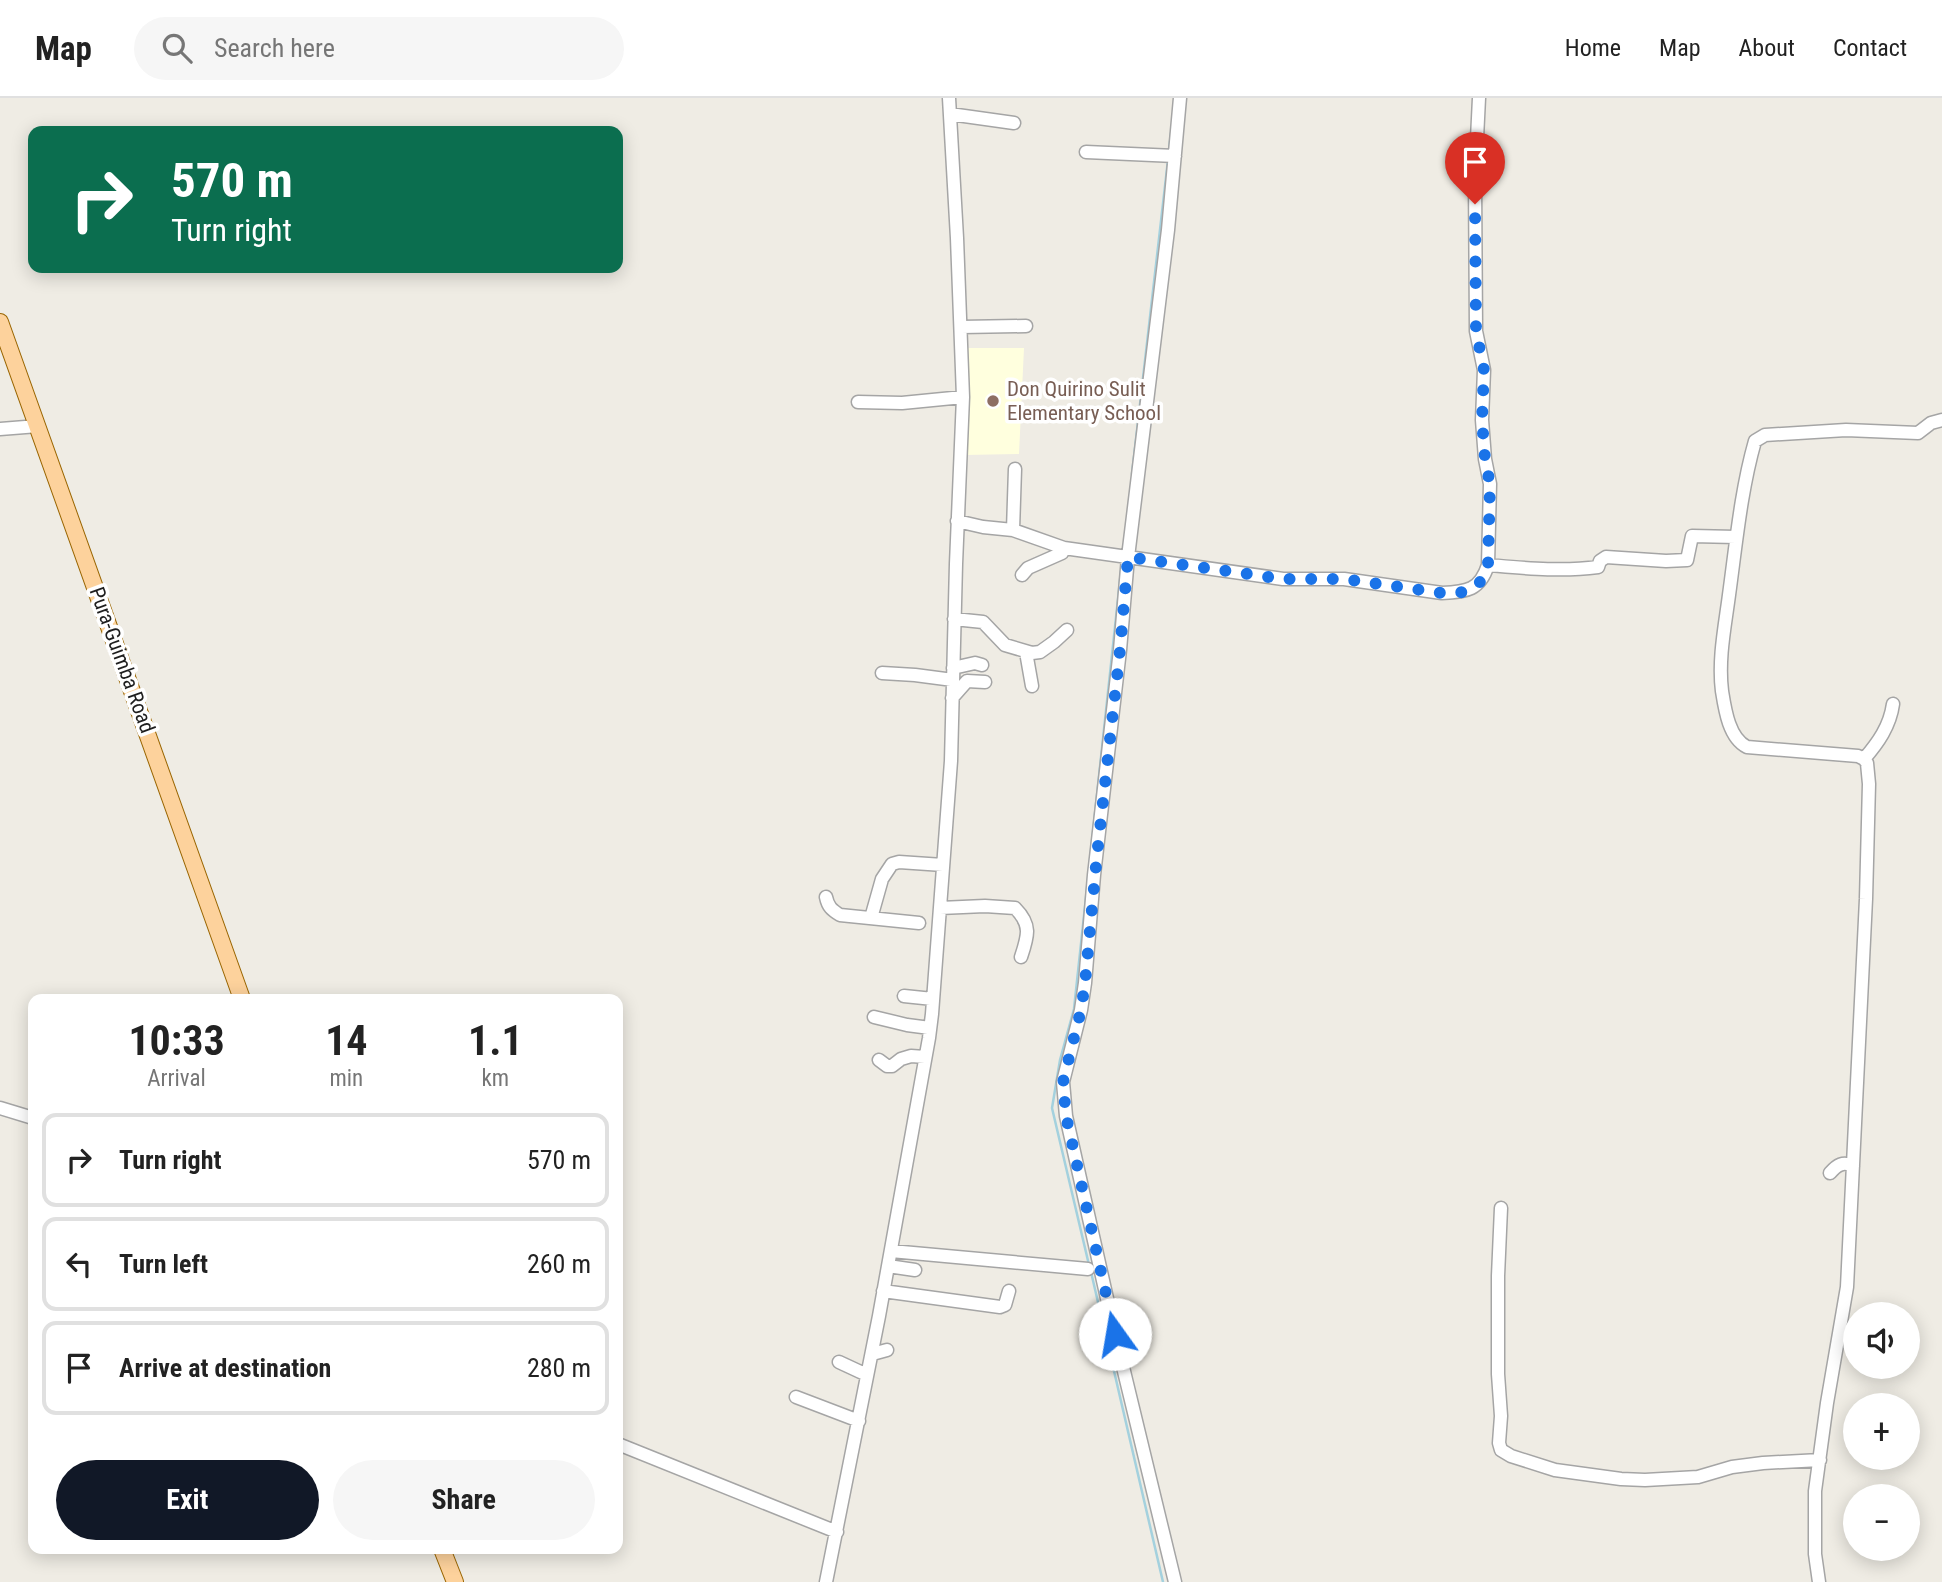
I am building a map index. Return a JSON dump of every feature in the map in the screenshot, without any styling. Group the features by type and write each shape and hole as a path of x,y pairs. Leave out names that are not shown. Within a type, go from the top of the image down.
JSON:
{"main road":[{"name":"Pura-Guimba Road","path":"0,322 241,994"},
{"path":"444,1554 454,1582"}],"street":[{"path":"826,1582 891,1251 933,999 951,761 957,521 964,397 949,98"},
{"path":"1175,1582 1066,1116 1063,1082 1085,983 1128,557 1168,230 1180,98"},
{"path":"957,521 1013,530 1064,548 1283,579 1344,579 1442,593 1470,590 1480,582 1488,565 1490,484 1482,420 1484,370 1476,331 1475,179 1479,98"},
{"path":"950,114 1014,123"},
{"path":"1086,152 1175,156"},
{"path":"961,327 1026,326"},
{"path":"858,402 902,404 964,397"},
{"path":"1819,1582 1815,1554 1815,1491 1847,1287 1866,900 1869,784 1867,763 1858,756 1747,747 1741,744 1734,737 1722,690 1722,652 1736,537 1755,441 1765,435 1846,430 1918,433 1942,419"},
{"path":"0,429 38,426"},
{"path":"1013,530 1014,469"},
{"path":"1488,565 1583,569 1598,567 1600,561 1606,557 1687,560 1692,536 1736,537"},
{"path":"1022,575 1028,568 1062,553 1064,548"},
{"path":"954,619 983,622 1005,645 1026,652 1040,652 1067,630"},
{"path":"1026,652 1032,686"},
{"path":"882,673 953,674 975,663 982,665"},
{"path":"952,698 967,681 985,682"},
{"path":"1864,759 1880,739 1893,704"},
{"path":"871,918 882,879 892,864 898,862 943,865"},
{"path":"826,897 832,911 840,915 919,923"},
{"path":"940,908 1015,908 1028,932 1021,957"},
{"path":"904,996 933,999"},
{"path":"873,1017 930,1028"},
{"path":"879,1060 892,1066 911,1055 925,1058"},
{"path":"0,1108 28,1116"},
{"path":"1830,1173 1843,1163 1853,1166"},
{"path":"1501,1208 1498,1374 1501,1450 1511,1456 1555,1470 1645,1480 1698,1477 1732,1467 1763,1463 1820,1460"},
{"path":"891,1251 1087,1269"},
{"path":"888,1266 915,1270"},
{"path":"883,1291 1000,1307 1004,1305 1009,1291"},
{"path":"872,1353 887,1350"},
{"path":"839,1362 867,1375"},
{"path":"796,1396 859,1421"},
{"path":"623,1446 837,1532"}],"shaded area":[{"name":"Don Quirino Sulit Elementary School","path":"966,348 1024,348 1019,454 964,455"}],"waterway":[{"path":"1169,150 1171,133"},
{"path":"1132,474 1168,160"},
{"path":"1089,1265 1052,1108 1060,1060 1074,1009 1121,571"},
{"path":"1091,1272 1163,1582"}],"place":[{"name":"Don Quirino Sulit Elementary School","path":"993,401"}],"route":[{"path":"1115,1334 1066,1116 1063,1082 1085,983 1128,557 1283,579 1344,579 1442,593 1470,590 1480,582 1488,565 1490,484 1482,420 1484,370 1476,331 1475,204"}]}
